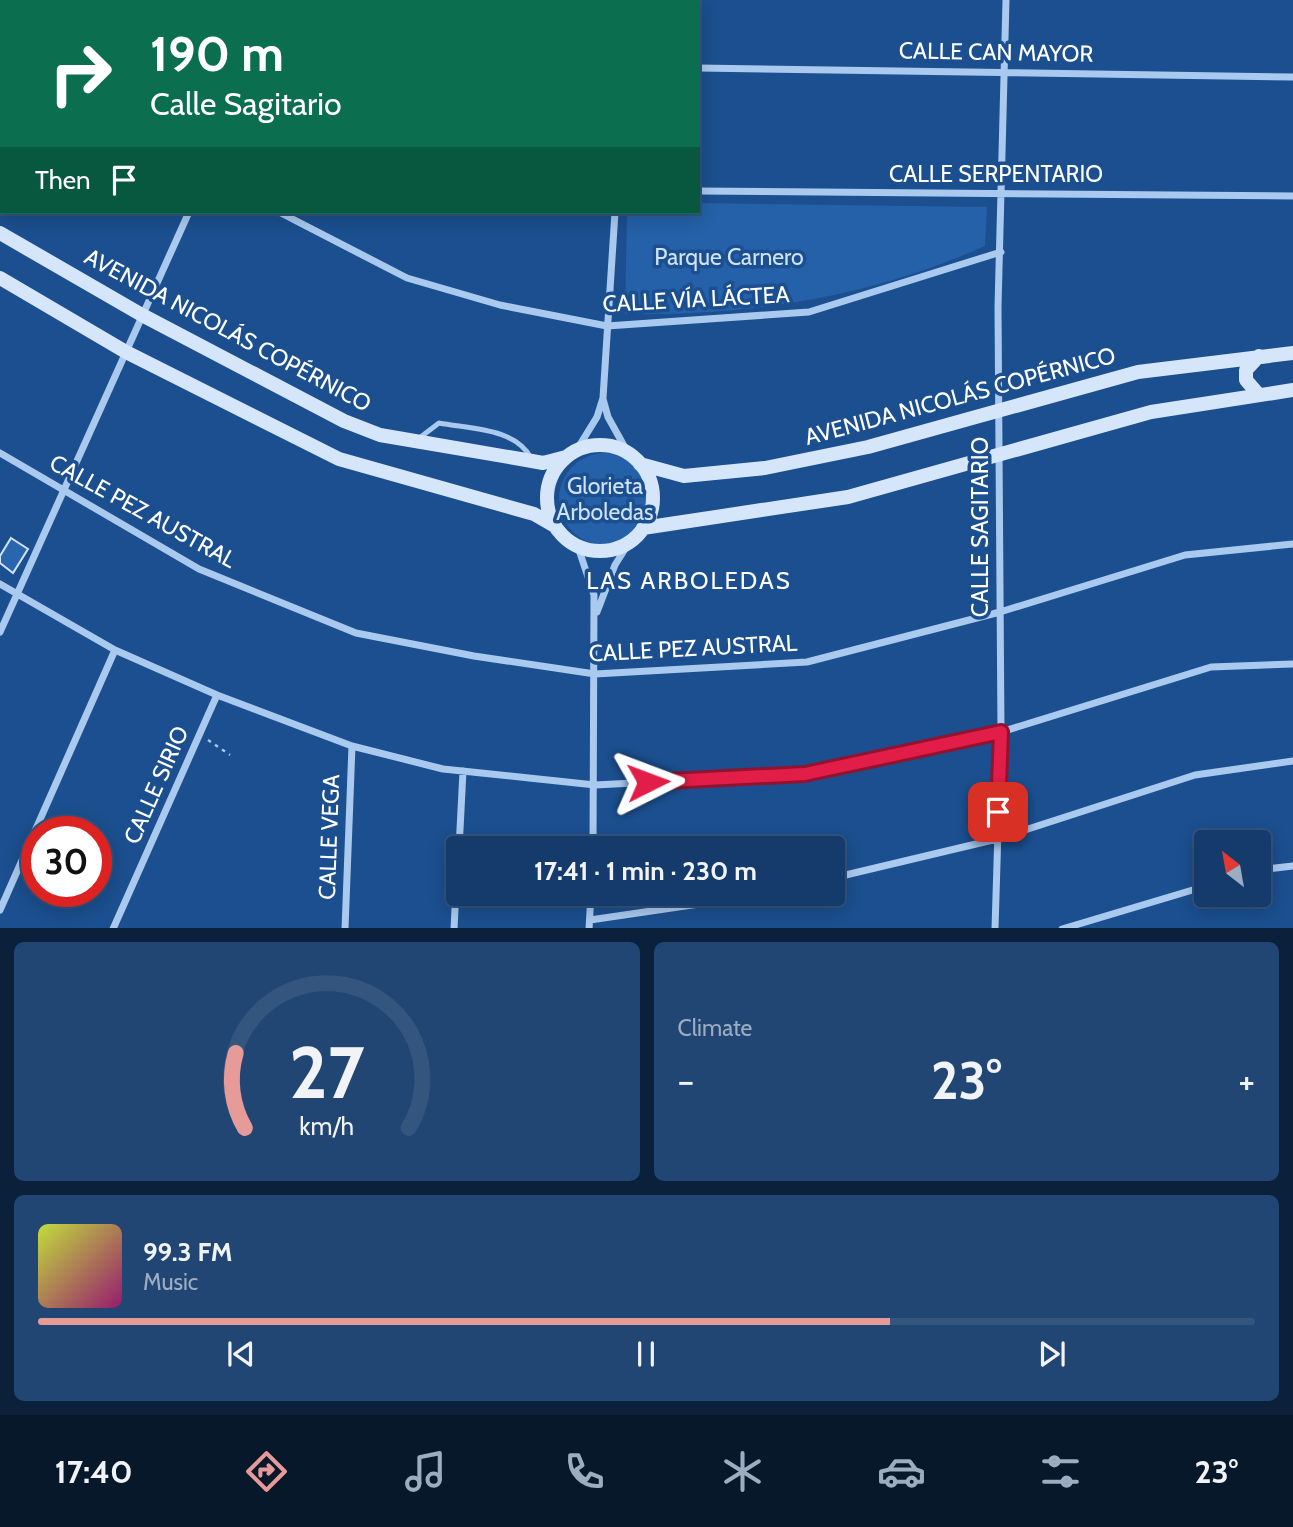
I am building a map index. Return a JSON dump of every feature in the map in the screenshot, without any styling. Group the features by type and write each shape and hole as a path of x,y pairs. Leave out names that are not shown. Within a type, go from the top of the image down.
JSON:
{"main road":[{"name":"AVENIDA NICOLÁS COPÉRNICO","path":"0,233 142,314 344,421 380,435 543,463 571,454"},
{"path":"0,278 126,352 340,459 534,514 553,525 564,538 578,547 596,551 614,549 630,541 643,528 651,513 653,495 649,479 640,464 628,453 597,445 571,454 554,471 547,489 547,507 553,525"},
{"name":"AVENIDA NICOLÁS COPÉRNICO","path":"640,464 684,477 765,468 868,447 999,413 1138,372 1293,352"},
{"path":"1258,394 1246,380 1251,362 1259,356"},
{"path":"643,528 848,497 1151,412 1293,390"}],"street":[{"name":"CALLE SAGITARIO","path":"995,928 1001,732 998,307 1002,252 1006,0"},
{"name":"CALLE CAN MAYOR","path":"700,68 1293,77"},
{"name":"CALLE SERPENTARIO","path":"700,191 1293,196"},
{"path":"0,632 188,214"},
{"name":"CALLE VÍA LÁCTEA","path":"283,214 407,278 500,305 607,326 809,312 1002,252"},
{"path":"571,454 597,417 603,398 615,214"},
{"path":"603,398 608,417 628,453"},
{"name":"CALLE PEZ AUSTRAL","path":"0,453 199,569 356,633 474,656 595,674 807,662 1000,612 1185,555 1293,544"},
{"path":"595,620 615,565 630,541"},
{"path":"578,547 594,595 596,785 594,836"},
{"path":"0,584 116,650 217,695 352,746 463,771 596,785 805,774 1001,732 1211,667 1293,664"},
{"path":"0,910 116,650"},
{"name":"CALLE SIRIO","path":"113,928 217,695"},
{"name":"CALLE VEGA","path":"345,928 352,746"},
{"path":"845,875 997,839 1195,775 1293,761"},
{"path":"459,836 463,771"},
{"path":"1271,869 1293,866"},
{"path":"1065,928 1194,890"},
{"path":"454,928 455,906"},
{"path":"591,906 590,924 697,906"}],"lane":[{"path":"416,441 428,429 439,424 514,438 525,447 533,461"}],"path":[{"path":"198,738 211,740 230,755"}],"green space":[{"name":"Parque Carnero","path":"700,203 987,207 985,246 899,278 809,300 764,307 671,314 625,314 627,214 700,214"},
{"name":"Glorieta Arboledas","path":"605,453 623,456 638,466 648,481 651,499 648,517 638,532 623,542 605,545 587,542 572,532 562,517 559,499 562,481 572,466 587,456"}],"building":[{"path":"11,538 28,549 13,573 0,563 0,556"}],"district":[{"name":"LAS ARBOLEDAS","path":"689,581"}],"route":[{"path":"648,782 805,774 1001,732 998,812"}]}
